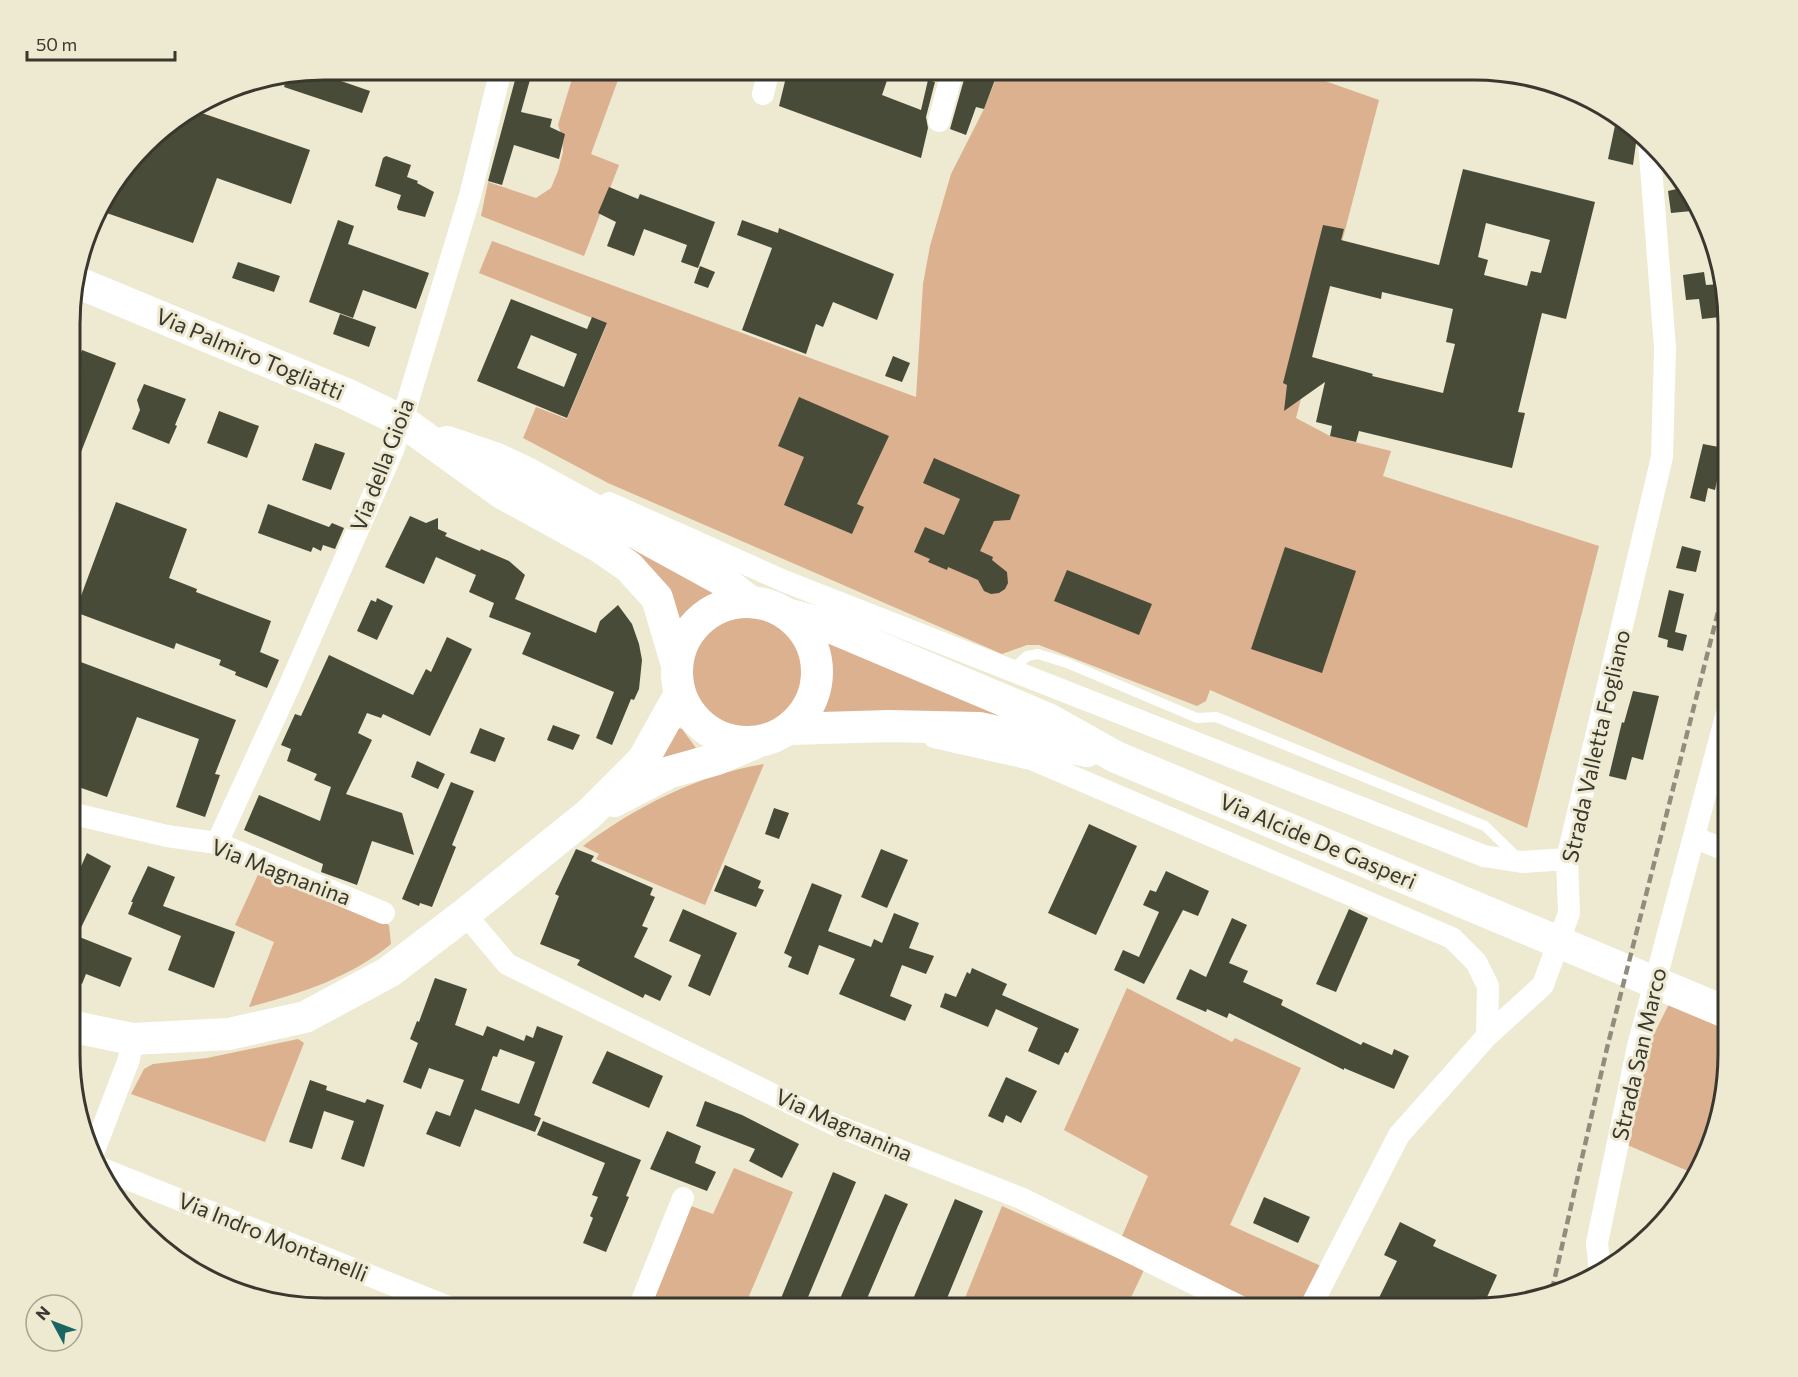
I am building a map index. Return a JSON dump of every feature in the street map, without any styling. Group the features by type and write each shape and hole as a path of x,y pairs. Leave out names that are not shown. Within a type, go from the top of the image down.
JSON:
{"main road":[{"name":"Via Palmiro Togliatti","path":"83,285 346,394 413,428 498,459 722,580 753,601"},
{"name":"Via Palmiro Togliatti","path":"413,428 502,493 600,547 629,567 657,598 678,680"},
{"path":"80,1028 132,1039 229,1034 305,1017 389,972 589,814 643,760 678,680 684,640 701,619 723,605 753,601"},
{"name":"Via Alcide De Gasperi","path":"753,601 770,604 790,615 823,624 1048,719 1116,757 1718,1009"},
{"name":"Via Alcide De Gasperi","path":"790,615 811,640 819,672 811,704 790,729"},
{"name":"Via Alcide De Gasperi","path":"678,680 697,722 724,740 757,743 790,729 889,726 979,728 1116,757"},
{"path":"589,814 670,772 717,759 757,743"}],"street":[{"name":"Via della Gioia","path":"217,843 287,692 393,450 413,428 498,80"},
{"path":"763,94 767,80"},
{"path":"939,120 950,80"},
{"name":"Strada Valletta Fogliano","path":"1315,1298 1399,1135 1487,1036 1543,985 1569,913 1567,859 1662,457 1665,348 1650,154"},
{"path":"525,472 602,500 784,581 1484,856 1522,862 1567,859"},
{"path":"753,601 766,585 784,581"},
{"path":"889,726 1031,759 1452,938 1476,962 1488,986 1487,1036"},
{"name":"Strada San Marco","path":"1599,1263 1598,1243 1638,1046 1718,746"},
{"name":"Via Magnanina","path":"80,815 167,836 217,843 384,913"},
{"path":"1694,837 1718,847"},
{"name":"Via Magnanina","path":"465,914 507,964 835,1125 1023,1199 1223,1298"},
{"path":"97,1145 129,1059 132,1039"},
{"name":"Via Indro Montanelli","path":"110,1172 426,1298"},
{"path":"643,1298 683,1198"}],"lane":[{"path":"1012,670 1027,656 1038,654 1067,663 1197,718 1216,717 1485,826 1522,862"}],"shaded area":[{"path":"572,80 618,80 591,154 619,165 584,256 481,216 488,182 536,198 551,188 563,152 558,125"},
{"path":"995,80 1322,80 1379,100 1296,418 1330,436 1391,451 1383,476 1599,546 1527,828 1210,690 1206,701 1197,706 1039,645 1027,645 1002,654 608,483 523,438 536,407 567,419 607,324 479,273 492,241 916,397 923,284 930,246 951,174 984,109"},
{"path":"537,495 718,591 690,609 679,620"},
{"path":"747,616 768,621 786,633 798,651 803,672 798,693 786,711 768,723 747,728 726,723 708,711 696,693 691,672 696,651 708,633 726,621"},
{"path":"822,637 1026,717 814,719 825,688 827,670"},
{"path":"677,728 682,729 696,748 664,759 662,756"},
{"path":"764,764 705,905 596,859 599,854 583,846 625,818 669,794 715,776"},
{"path":"261,868 389,925 391,944 359,966 323,983 249,1007 274,942 235,925"},
{"path":"1127,988 1232,1042 1235,1038 1301,1068 1230,1225 1321,1266 1304,1298 1248,1298 1207,1280 1122,1236 1148,1176 1064,1130"},
{"path":"1669,1004 1718,1025 1718,1070 1714,1101 1706,1132 1688,1171 1625,1144 1653,1036"},
{"path":"298,1039 304,1043 265,1142 131,1094 144,1069 153,1064 207,1058"},
{"path":"734,1168 793,1192 748,1298 654,1298 691,1206 713,1214"},
{"path":"1002,1206 1144,1270 1131,1298 965,1298"}],"building":[{"path":"307,80 341,80 370,91 362,113 284,87 285,83"},
{"path":"515,80 530,80 521,112 552,119 550,127 565,134 559,159 514,145 502,185 488,181"},
{"path":"785,80 887,80 882,95 921,110 928,80 935,82 926,117 928,128 921,158 779,106"},
{"path":"964,80 995,80 984,109 976,107 966,135 950,129"},
{"path":"200,112 310,150 291,204 217,178 193,243 106,213 130,175 162,140"},
{"path":"1615,125 1636,140 1633,165 1608,159"},
{"path":"386,156 411,165 407,177 418,181 417,183 434,192 425,217 398,210 401,195 375,186 383,158"},
{"path":"1463,169 1595,202 1566,319 1542,313 1518,412 1525,413 1512,468 1359,431 1356,442 1330,436 1332,426 1316,422 1325,382 1284,411 1287,385 1283,383 1323,225 1344,229 1341,240 1439,265","holes":["1486,223 1550,240 1541,273 1531,271 1527,286 1484,275 1488,260 1478,257","1330,286 1381,299 1382,292 1453,309 1446,342 1455,344 1443,393 1372,376 1373,374 1312,357"]},
{"path":"609,187 638,199 640,194 715,222 698,268 681,262 687,245 644,229 634,256 607,246 616,222 598,213"},
{"path":"1678,189 1691,211 1671,213 1668,191"},
{"path":"338,220 354,226 348,244 429,273 416,309 363,290 353,318 309,302"},
{"path":"742,220 778,233 779,228 894,274 877,320 833,302 823,327 816,324 806,354 742,330 772,248 737,235"},
{"path":"238,262 280,276 274,292 232,278"},
{"path":"700,266 715,272 708,288 694,283"},
{"path":"1704,272 1706,285 1715,284 1718,317 1702,319 1699,299 1686,300 1683,275"},
{"path":"511,299 587,329 592,317 607,323 567,418 477,381","holes":["531,335 577,354 564,387 517,368"]},
{"path":"340,314 376,327 369,347 333,334"},
{"path":"82,350 116,363 80,455 80,355"},
{"path":"893,356 910,363 902,382 885,376"},
{"path":"144,384 186,399 169,444 132,429 140,410 137,400"},
{"path":"799,397 889,436 857,504 864,507 852,534 784,505 804,457 778,446"},
{"path":"219,411 259,426 247,458 207,443"},
{"path":"315,443 345,453 331,490 302,480"},
{"path":"1703,444 1718,447 1718,476 1715,490 1708,488 1705,502 1690,498"},
{"path":"934,458 1020,495 1010,520 994,521 980,551 993,557 992,560 1007,572 1008,583 999,593 991,594 984,591 978,580 948,567 947,570 928,562 930,559 914,552 925,527 944,535 960,499 923,483"},
{"path":"116,502 187,529 169,578 197,589 196,592 271,621 260,652 279,660 267,688 235,675 236,672 219,665 221,660 176,643 174,649 80,614 80,599"},
{"path":"268,504 329,527 332,523 344,528 335,549 323,545 321,551 313,547 311,552 258,533"},
{"path":"410,516 426,523 438,518 438,529 447,533 445,536 509,561 525,575 515,599 596,633 600,621 618,605 632,624 642,660 639,689 634,700 631,699 612,745 596,738 614,692 522,654 531,633 489,617 494,603 469,592 476,575 436,557 424,584 385,567"},
{"path":"1682,546 1701,551 1696,572 1676,568"},
{"path":"1285,547 1356,571 1322,673 1251,649"},
{"path":"1067,570 1152,604 1139,635 1054,601"},
{"path":"1669,590 1684,594 1675,632 1687,635 1683,651 1667,647 1668,640 1658,637"},
{"path":"377,598 393,606 377,640 357,631 371,600 376,602"},
{"path":"447,637 472,649 430,736 383,714 381,718 367,713 358,733 372,740 346,794 402,813 414,855 372,841 357,885 321,872 323,864 244,830 259,795 320,821 331,787 314,780 317,774 287,761 291,749 281,745 295,714 301,716 329,655 413,695 426,669 431,672"},
{"path":"80,662 236,720 215,774 220,775 205,817 176,807 199,739 137,717 107,797 80,788"},
{"path":"1633,691 1659,696 1643,760 1632,757 1626,780 1609,776 1622,722 1624,723"},
{"path":"553,725 580,735 573,750 547,740"},
{"path":"480,728 505,738 495,762 470,753"},
{"path":"417,761 445,774 438,789 411,777"},
{"path":"451,782 474,791 452,845 456,847 432,907 420,903 419,906 402,899"},
{"path":"774,808 789,813 779,839 765,834"},
{"path":"1089,824 1137,846 1096,935 1048,913"},
{"path":"576,849 594,856 591,861 653,888 650,895 655,897 642,926 648,928 634,957 672,976 660,1001 645,994 643,998 577,965 580,960 540,944 559,896 555,894"},
{"path":"881,849 908,860 887,908 861,897"},
{"path":"87,853 111,866 80,930 80,869"},
{"path":"725,865 761,881 758,888 764,890 756,907 714,891"},
{"path":"148,866 175,877 163,906 235,932 214,988 168,970 181,936 128,914 133,902 131,902"},
{"path":"1166,871 1209,891 1198,916 1183,910 1144,984 1114,970 1123,950 1139,957 1159,912 1143,905 1150,890 1156,892"},
{"path":"812,883 842,895 828,931 871,947 874,939 882,943 894,913 919,923 909,948 934,956 926,974 902,965 890,996 912,1005 905,1021 839,994 855,959 819,945 808,975 788,967 792,957 784,953"},
{"path":"683,909 737,933 710,996 688,986 701,955 669,941"},
{"path":"1349,909 1368,918 1336,992 1316,984"},
{"path":"1232,918 1247,925 1229,963 1248,971 1243,982 1283,1000 1281,1005 1361,1045 1363,1042 1392,1055 1394,1049 1409,1056 1394,1089 1344,1068 1344,1070 1229,1013 1227,1018 1176,999 1190,969 1206,977"},
{"path":"80,937 132,958 120,987 86,974 82,984 80,983"},
{"path":"972,968 1007,984 1002,995 1079,1029 1068,1053 1065,1052 1059,1065 1028,1051 1038,1028 996,1009 988,1027 940,1007 945,993 956,997 967,972 970,974"},
{"path":"435,978 467,989 455,1025 483,1036 487,1026 524,1041 526,1035 533,1038 537,1026 563,1036 534,1115 541,1118 535,1132 475,1109 460,1147 426,1134 436,1111 450,1116 464,1080 429,1068 421,1089 403,1082 418,1043 410,1039 417,1021 419,1022","holes":["500,1049 535,1062 519,1104 481,1090 493,1056 497,1057"]},
{"path":"607,1051 663,1076 649,1108 592,1083"},
{"path":"1006,1077 1037,1091 1021,1123 1006,1115 1003,1123 988,1116"},
{"path":"310,1080 327,1086 326,1090 365,1103 367,1099 384,1105 364,1167 341,1159 354,1121 324,1111 312,1149 289,1142"},
{"path":"705,1101 742,1115 799,1144 782,1178 749,1161 755,1149 696,1126"},
{"path":"543,1121 641,1160 626,1196 629,1197 606,1252 583,1243 598,1197 592,1195 605,1163 537,1135"},
{"path":"667,1131 701,1146 695,1163 716,1172 707,1191 650,1169"},
{"path":"833,1172 856,1182 808,1298 781,1298"},
{"path":"885,1194 908,1204 867,1298 840,1298"},
{"path":"1264,1197 1310,1217 1298,1243 1253,1223"},
{"path":"955,1199 983,1211 947,1298 914,1298"},
{"path":"1400,1222 1436,1240 1433,1246 1497,1275 1487,1297 1379,1298 1397,1261 1384,1255"}],"railway":[{"path":"1553,1285 1607,1048 1718,612"}]}
